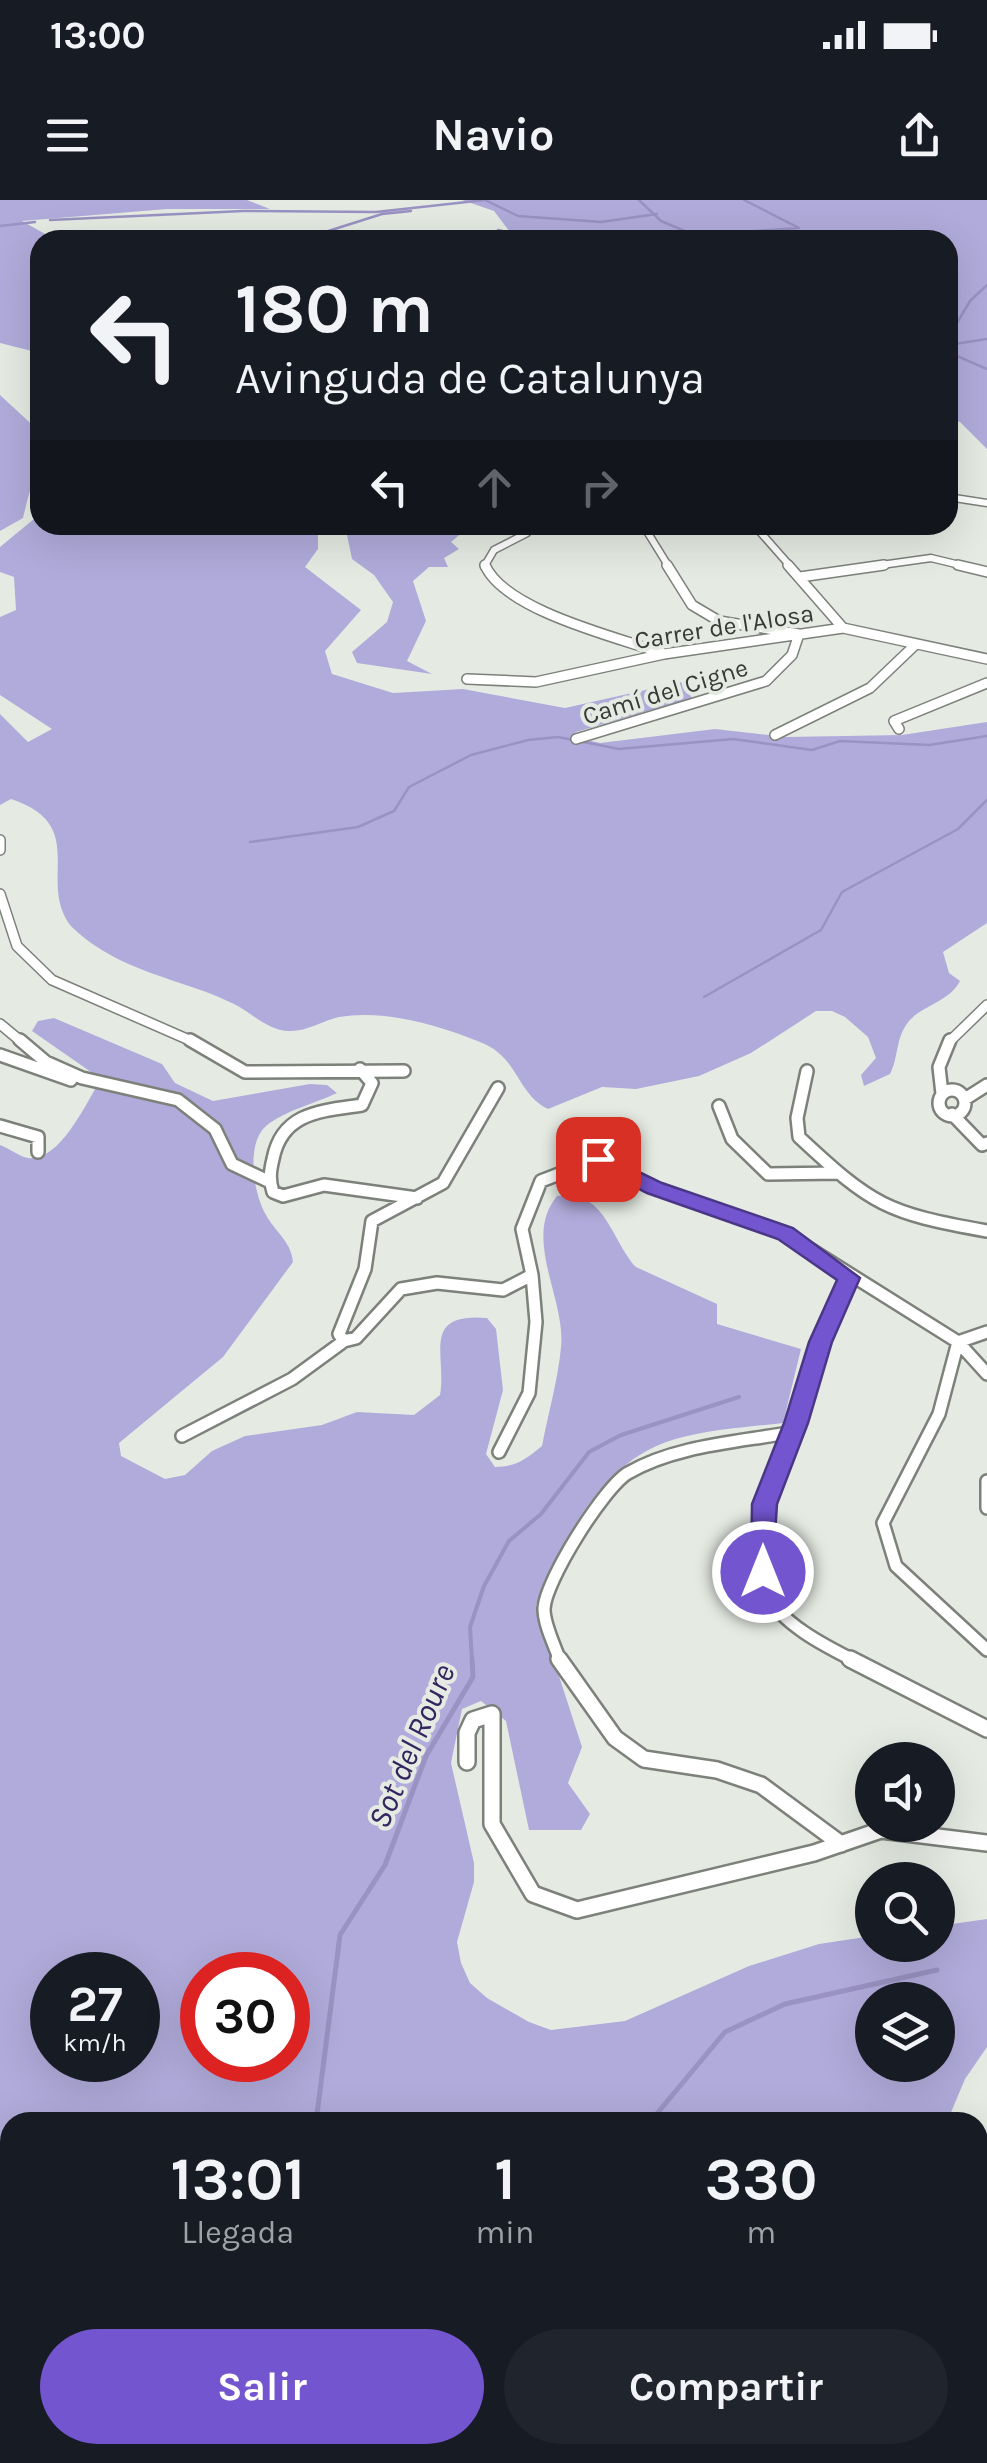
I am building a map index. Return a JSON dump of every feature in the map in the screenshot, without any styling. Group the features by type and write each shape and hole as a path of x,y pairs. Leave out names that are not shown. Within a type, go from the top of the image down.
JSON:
{"street":[{"path":"958,497 987,503"},
{"path":"523,535 494,550 484,568 502,588 527,604 664,654"},
{"path":"648,535 692,606 720,622 799,634"},
{"path":"763,535 842,628"},
{"path":"800,577 931,558 987,572"},
{"name":"Carrer de l'Alosa","path":"466,679 536,682 664,654 842,628 987,659"},
{"name":"Camí del Cigne","path":"576,739 766,682 790,660 799,634"},
{"path":"775,735 842,705 905,659 915,645"},
{"path":"899,729 894,721 987,683"},
{"path":"0,840 0,850"},
{"path":"0,894 17,946 52,980 206,1047 245,1072 404,1071"},
{"path":"987,1005 944,1046 939,1085 942,1094 937,1105 952,1114 982,1145 987,1143"},
{"path":"0,1024 46,1062 82,1078 178,1100 214,1129 232,1164 268,1181 274,1192 283,1196 324,1185 417,1198"},
{"path":"0,1055 67,1079 82,1078"},
{"path":"268,1181 276,1137 292,1120 362,1105 372,1084 360,1070"},
{"path":"808,1072 796,1118 798,1137 838,1173 867,1198 938,1222 987,1231"},
{"path":"942,1094 965,1099 987,1085"},
{"path":"350,1340 338,1334 365,1269 372,1221 417,1198 450,1174 498,1088"},
{"path":"952,1114 967,1108 965,1099"},
{"path":"720,1106 732,1139 768,1174 838,1173"},
{"path":"0,1126 38,1137 38,1152"},
{"path":"499,1452 529,1393 536,1322 522,1229 541,1182 598,1159 655,1188 786,1234 849,1278 958,1342 987,1374"},
{"path":"182,1436 292,1379 350,1340 401,1289 438,1283 503,1290 532,1276"},
{"path":"849,1278 820,1342 793,1432 764,1504 760,1550 766,1594 806,1636 987,1729"},
{"path":"958,1342 987,1332"},
{"path":"958,1342 945,1408 906,1473 883,1523 896,1566 987,1650"},
{"path":"793,1432 689,1452 627,1473 600,1500 569,1550 544,1608 561,1666 615,1738 644,1759 717,1770 761,1784 841,1844"},
{"path":"987,1481 987,1508"},
{"path":"466,1762 467,1733 473,1720 492,1714 492,1824 533,1894 577,1910 841,1844 882,1830 987,1844"}],"shaded area":[{"path":"0,200 247,200 270,209 167,209 22,221 38,230 30,230 30,350 0,343"},
{"path":"462,200 987,200 987,449 958,421 958,230 508,230 494,211"},
{"path":"0,395 30,423 30,489 23,518 0,531"},
{"path":"30,522 30,535 318,535 318,549 305,567 361,610 325,651 332,674 393,693 463,689 565,708 681,682 692,698 576,732 573,737 600,743 715,729 786,737 902,735 987,722 987,923 943,952 949,973 960,981 949,994 909,1021 901,1034 890,1074 864,1086 861,1075 876,1058 868,1037 832,1011 816,1011 751,1053 699,1076 636,1089 602,1087 548,1109 529,1094 493,1049 429,1025 356,1015 301,1030 280,1030 219,997 122,961 93,944 70,925 61,908 56,838 49,823 35,810 11,799 0,805 0,714 28,742 52,729 0,695 0,617 16,610 14,577 0,572 0,547"},
{"path":"347,535 459,535 451,542 459,549 444,558 448,567 429,567 413,581 426,621 407,661 432,674 357,663 352,652 387,622 393,602 374,575 352,559"},
{"path":"54,1018 162,1064 175,1083 213,1101 310,1084 327,1085 337,1093 273,1121 259,1134 255,1145 258,1195 293,1262 223,1357 119,1443 121,1456 165,1479 185,1475 212,1451 245,1436 322,1425 357,1412 414,1415 440,1395 441,1340 452,1322 466,1318 487,1318 496,1329 503,1390 486,1454 495,1467 515,1464 531,1455 542,1446 561,1347 558,1309 544,1250 547,1213 557,1196 586,1200 596,1208 636,1267 717,1304 717,1324 801,1349 783,1423 720,1430 655,1447 609,1480 590,1502 560,1552 536,1605 582,1747 568,1783 590,1814 581,1830 529,1830 506,1721 481,1701 462,1709 451,1763 474,1863 474,1882 457,1942 461,1963 470,1983 487,1998 551,2030 625,2021 749,1966 819,1944 855,1939 855,1962 955,1962 955,1924 987,1919 987,2047 965,2079 951,2112 0,2112 0,1145 28,1158 51,1151 71,1129 101,1079 32,1031 38,1021"}],"waterway":[{"path":"50,220 243,211 376,212 485,200 518,216 601,222 654,214"},
{"path":"639,200 654,214"},
{"path":"744,200 799,228 770,230"},
{"path":"332,230 382,214 411,211"},
{"path":"654,214 682,230"},
{"path":"0,226 35,222"},
{"path":"958,321 970,301 987,285"},
{"path":"958,343 987,339"},
{"path":"958,356 987,369"},
{"path":"250,842 358,827 394,811 409,787 471,755 528,740 558,737 619,749 733,739 812,750 840,741 929,745 987,736"},
{"path":"704,997 821,930 842,892 958,829 987,800"},
{"name":"Sot del Roure","path":"472,1661 470,1627 484,1586 509,1541 541,1514 589,1452 621,1435 739,1397"},
{"name":"Sot del Roure","path":"317,2112 340,1935 385,1865 426,1756 473,1677 472,1659"},
{"path":"658,2112 725,2032 785,2004 937,1970"}],"route":[{"path":"598,1159 655,1188 786,1234 849,1278 820,1342 796,1423 764,1504 760,1550 763,1572"}]}
